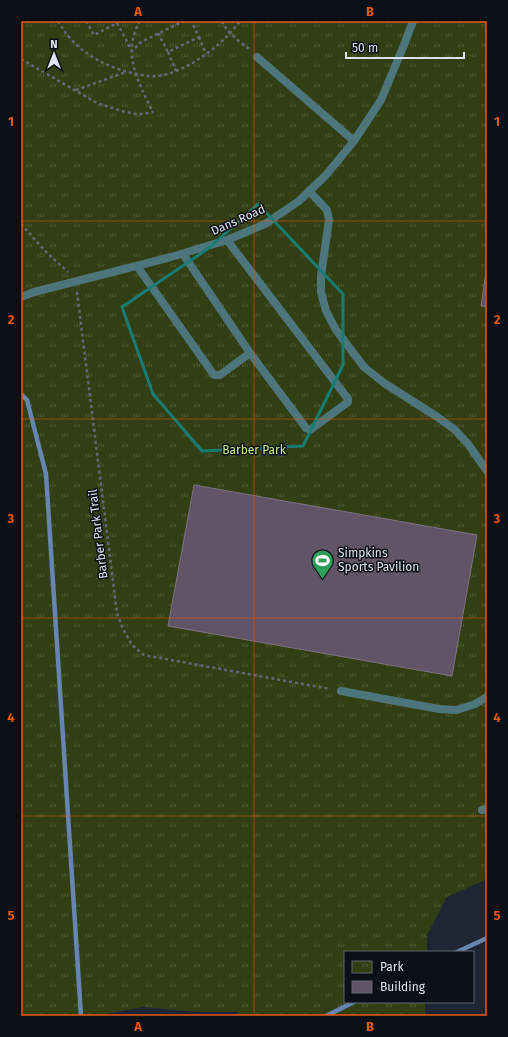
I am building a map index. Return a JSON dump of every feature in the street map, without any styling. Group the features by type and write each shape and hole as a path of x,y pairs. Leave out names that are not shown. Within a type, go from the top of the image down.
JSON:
{"lane":[{"name":"Dans Road","path":"21,297 34,292 183,254 227,240 265,224 299,201 326,176 354,141 381,100 413,21"},
{"path":"257,57 354,141"},
{"path":"309,191 327,210 329,220 321,276 321,292 326,311 336,330 364,367 384,383 454,429 468,444 487,471"},
{"path":"183,254 250,353 306,428 310,430 348,402 348,399 227,240"},
{"path":"137,266 214,375 220,375 250,353"},
{"path":"341,691 439,709 457,710 475,704 487,697"}],"path":[{"path":"58,21 70,38 86,53 113,68 144,76 156,76 171,73 206,54 211,51 240,21"},
{"path":"86,21 94,35 116,22 132,51"},
{"path":"21,59 97,102 125,112 136,114 153,113 133,64 132,39 140,21"},
{"path":"132,51 141,42 184,21"},
{"path":"191,21 206,54"},
{"path":"158,33 176,71"},
{"path":"168,52 199,37"},
{"path":"76,90 127,71"},
{"path":"21,224 46,252 68,272 75,282"},
{"name":"Barber Park Trail","path":"75,282 117,614 132,645 144,655 341,691"}],"highlighted area":[{"path":"258,204 343,294 343,365 303,446 202,451 153,394 122,307 209,248"}],"green space":[{"name":"Barber Park","path":"21,21 487,21 487,879 447,897 427,935 427,951 344,951 344,1003 425,1003 425,1016 237,1016 238,1012 197,1012 143,1007 102,1016 21,1016"}],"building":[{"path":"487,266 487,307 481,306"},
{"name":"Simpkins Sports Pavilion","path":"194,485 477,535 452,676 168,626"}],"waterway":[{"path":"21,394 27,400 46,474 81,1016"},
{"path":"459,951 487,938"},
{"path":"326,1016 352,1003"}],"place":[{"name":"Simpkins Sports Pavilion","path":"323,580"}]}
